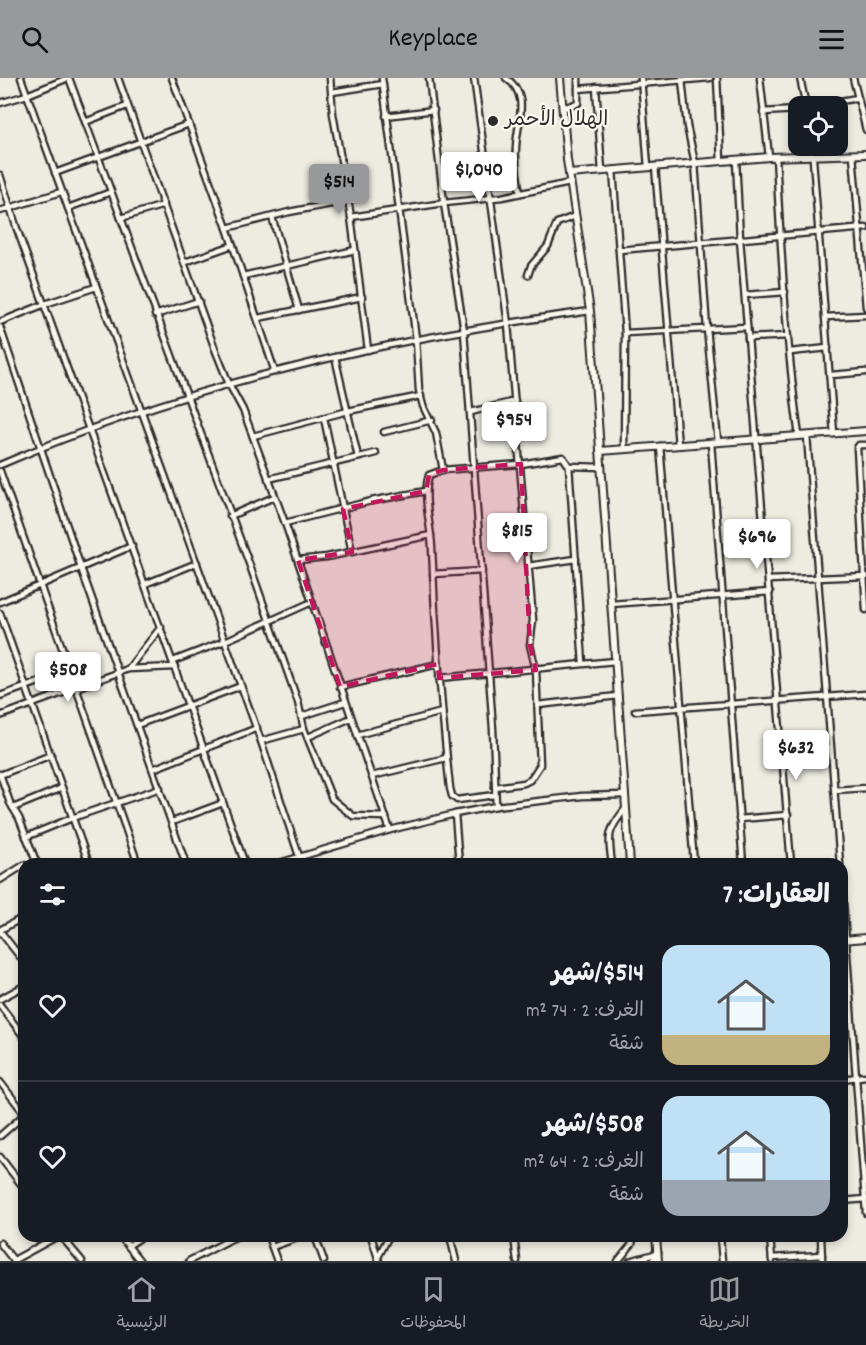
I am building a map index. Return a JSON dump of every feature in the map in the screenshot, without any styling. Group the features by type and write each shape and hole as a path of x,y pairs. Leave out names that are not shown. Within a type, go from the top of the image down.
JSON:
{"street":[{"path":"21,78 261,741 299,856"},
{"path":"0,103 27,95 68,78 155,315 204,440 288,670 304,729 332,799 353,816 386,817"},
{"path":"118,78 230,384 243,410 285,523 390,830"},
{"path":"172,78 233,245 275,372"},
{"path":"330,78 333,114 351,218 368,350"},
{"path":"429,78 444,203 464,331 489,674 496,806"},
{"path":"474,78 508,324 532,620 530,645 536,670 538,769 530,780 524,783 495,787"},
{"path":"506,78 516,88 521,101 516,147 516,174 520,193"},
{"path":"560,78 570,183 590,311 630,858"},
{"path":"563,108 578,103 578,78"},
{"path":"578,89 641,81 710,78"},
{"path":"717,78 721,161"},
{"path":"760,78 763,111 773,157 799,436"},
{"path":"800,78 804,96"},
{"path":"853,78 866,130"},
{"path":"682,80 687,126 695,163 742,858"},
{"path":"332,92 382,81 417,339 421,396 423,406 432,420 436,433 443,470"},
{"path":"641,81 652,166 678,445"},
{"path":"597,87 603,171"},
{"path":"848,100 858,98"},
{"path":"85,122 128,106"},
{"path":"763,111 788,110"},
{"path":"386,116 434,111"},
{"path":"55,173 189,124"},
{"path":"848,155 866,154"},
{"path":"853,155 866,308"},
{"path":"569,174 773,157 813,156 834,434"},
{"path":"736,160 740,239 792,858"},
{"path":"614,170 625,333 624,449"},
{"path":"0,175 243,858"},
{"path":"351,218 444,203 490,199 570,183"},
{"path":"0,211 61,192"},
{"path":"68,208 111,192"},
{"path":"227,228 347,201"},
{"path":"121,218 164,205"},
{"path":"528,275 534,262 548,246 557,223 575,216"},
{"path":"272,217 299,310"},
{"path":"619,250 866,228"},
{"path":"185,262 233,245"},
{"path":"243,276 355,250"},
{"path":"0,322 45,303 96,287"},
{"path":"745,295 784,292"},
{"path":"258,318 362,297"},
{"path":"155,315 199,301"},
{"path":"0,465 141,409 275,372 417,339 590,311"},
{"path":"825,317 866,315"},
{"path":"0,327 81,568 184,858"},
{"path":"625,333 747,327"},
{"path":"748,338 788,336"},
{"path":"790,352 828,348"},
{"path":"335,357 358,458"},
{"path":"831,375 866,372"},
{"path":"253,436 348,411 421,396"},
{"path":"471,412 515,401"},
{"path":"324,418 352,552"},
{"path":"384,432 432,420"},
{"path":"600,451 866,431"},
{"path":"807,436 840,858"},
{"path":"866,445 859,445 857,448 866,610"},
{"path":"660,446 694,858"},
{"path":"268,479 376,453"},
{"path":"495,795 455,799 450,788 439,678 431,535 426,491 429,475 443,470 521,464 563,457 569,466 583,663"},
{"path":"569,466 601,467"},
{"path":"0,471 136,858"},
{"path":"285,523 426,491"},
{"path":"230,516 274,497"},
{"path":"298,560 327,557 431,535"},
{"path":"0,602 132,546"},
{"path":"528,566 576,559"},
{"path":"145,584 197,563"},
{"path":"433,574 482,571"},
{"path":"769,580 865,576"},
{"path":"611,604 770,592"},
{"path":"0,716 128,669 174,664 312,602"},
{"path":"0,613 87,858"},
{"path":"128,669 161,627"},
{"path":"439,678 615,661"},
{"path":"340,687 438,664"},
{"path":"0,696 70,671"},
{"path":"137,725 241,686"},
{"path":"635,711 866,694"},
{"path":"537,705 618,696"},
{"path":"302,716 345,702"},
{"path":"357,735 442,712"},
{"path":"308,737 351,718"},
{"path":"153,769 256,728"},
{"path":"261,741 304,729"},
{"path":"35,858 0,774 51,755"},
{"path":"372,776 446,758"},
{"path":"13,808 62,788"},
{"path":"26,837 72,818 160,788"},
{"path":"834,790 866,788"},
{"path":"293,858 390,830 496,806 582,796 625,795"},
{"path":"172,822 224,803"},
{"path":"611,858 609,841 611,827 626,808"},
{"path":"454,814 458,858"},
{"path":"739,819 788,815"},
{"path":"0,880 18,868"},
{"path":"18,920 0,931 18,954"},
{"path":"848,939 866,938"},
{"path":"0,999 18,989"},
{"path":"848,992 866,1214"},
{"path":"0,1005 18,1029"},
{"path":"848,1078 866,1076"},
{"path":"0,1082 18,1106"},
{"path":"0,1137 18,1120"},
{"path":"0,1157 18,1179"},
{"path":"0,1168 5,1164"},
{"path":"848,1200 865,1199"},
{"path":"0,1243 14,1261 49,1242"},
{"path":"65,1242 81,1261"},
{"path":"125,1242 140,1261"},
{"path":"128,1246 134,1242"},
{"path":"189,1261 225,1242"},
{"path":"270,1242 278,1261"},
{"path":"272,1247 286,1242"},
{"path":"317,1242 324,1261"},
{"path":"373,1242 379,1259"},
{"path":"379,1259 386,1242"},
{"path":"451,1242 456,1261"},
{"path":"515,1242 517,1261"},
{"path":"618,1261 632,1242"},
{"path":"657,1242 658,1261"},
{"path":"720,1242 722,1261"},
{"path":"771,1242 772,1259 822,1258 821,1242"},
{"path":"0,1257 7,1251"},
{"path":"630,1261 658,1253"},
{"path":"652,1261 658,1253"}],"highlighted area":[{"path":"521,464 530,645 536,670 439,678 438,664 340,687 298,560 352,552 343,509 426,491 429,475 443,470"}],"place":[{"name":"الهلال الأحمر","path":"493,121"}]}
